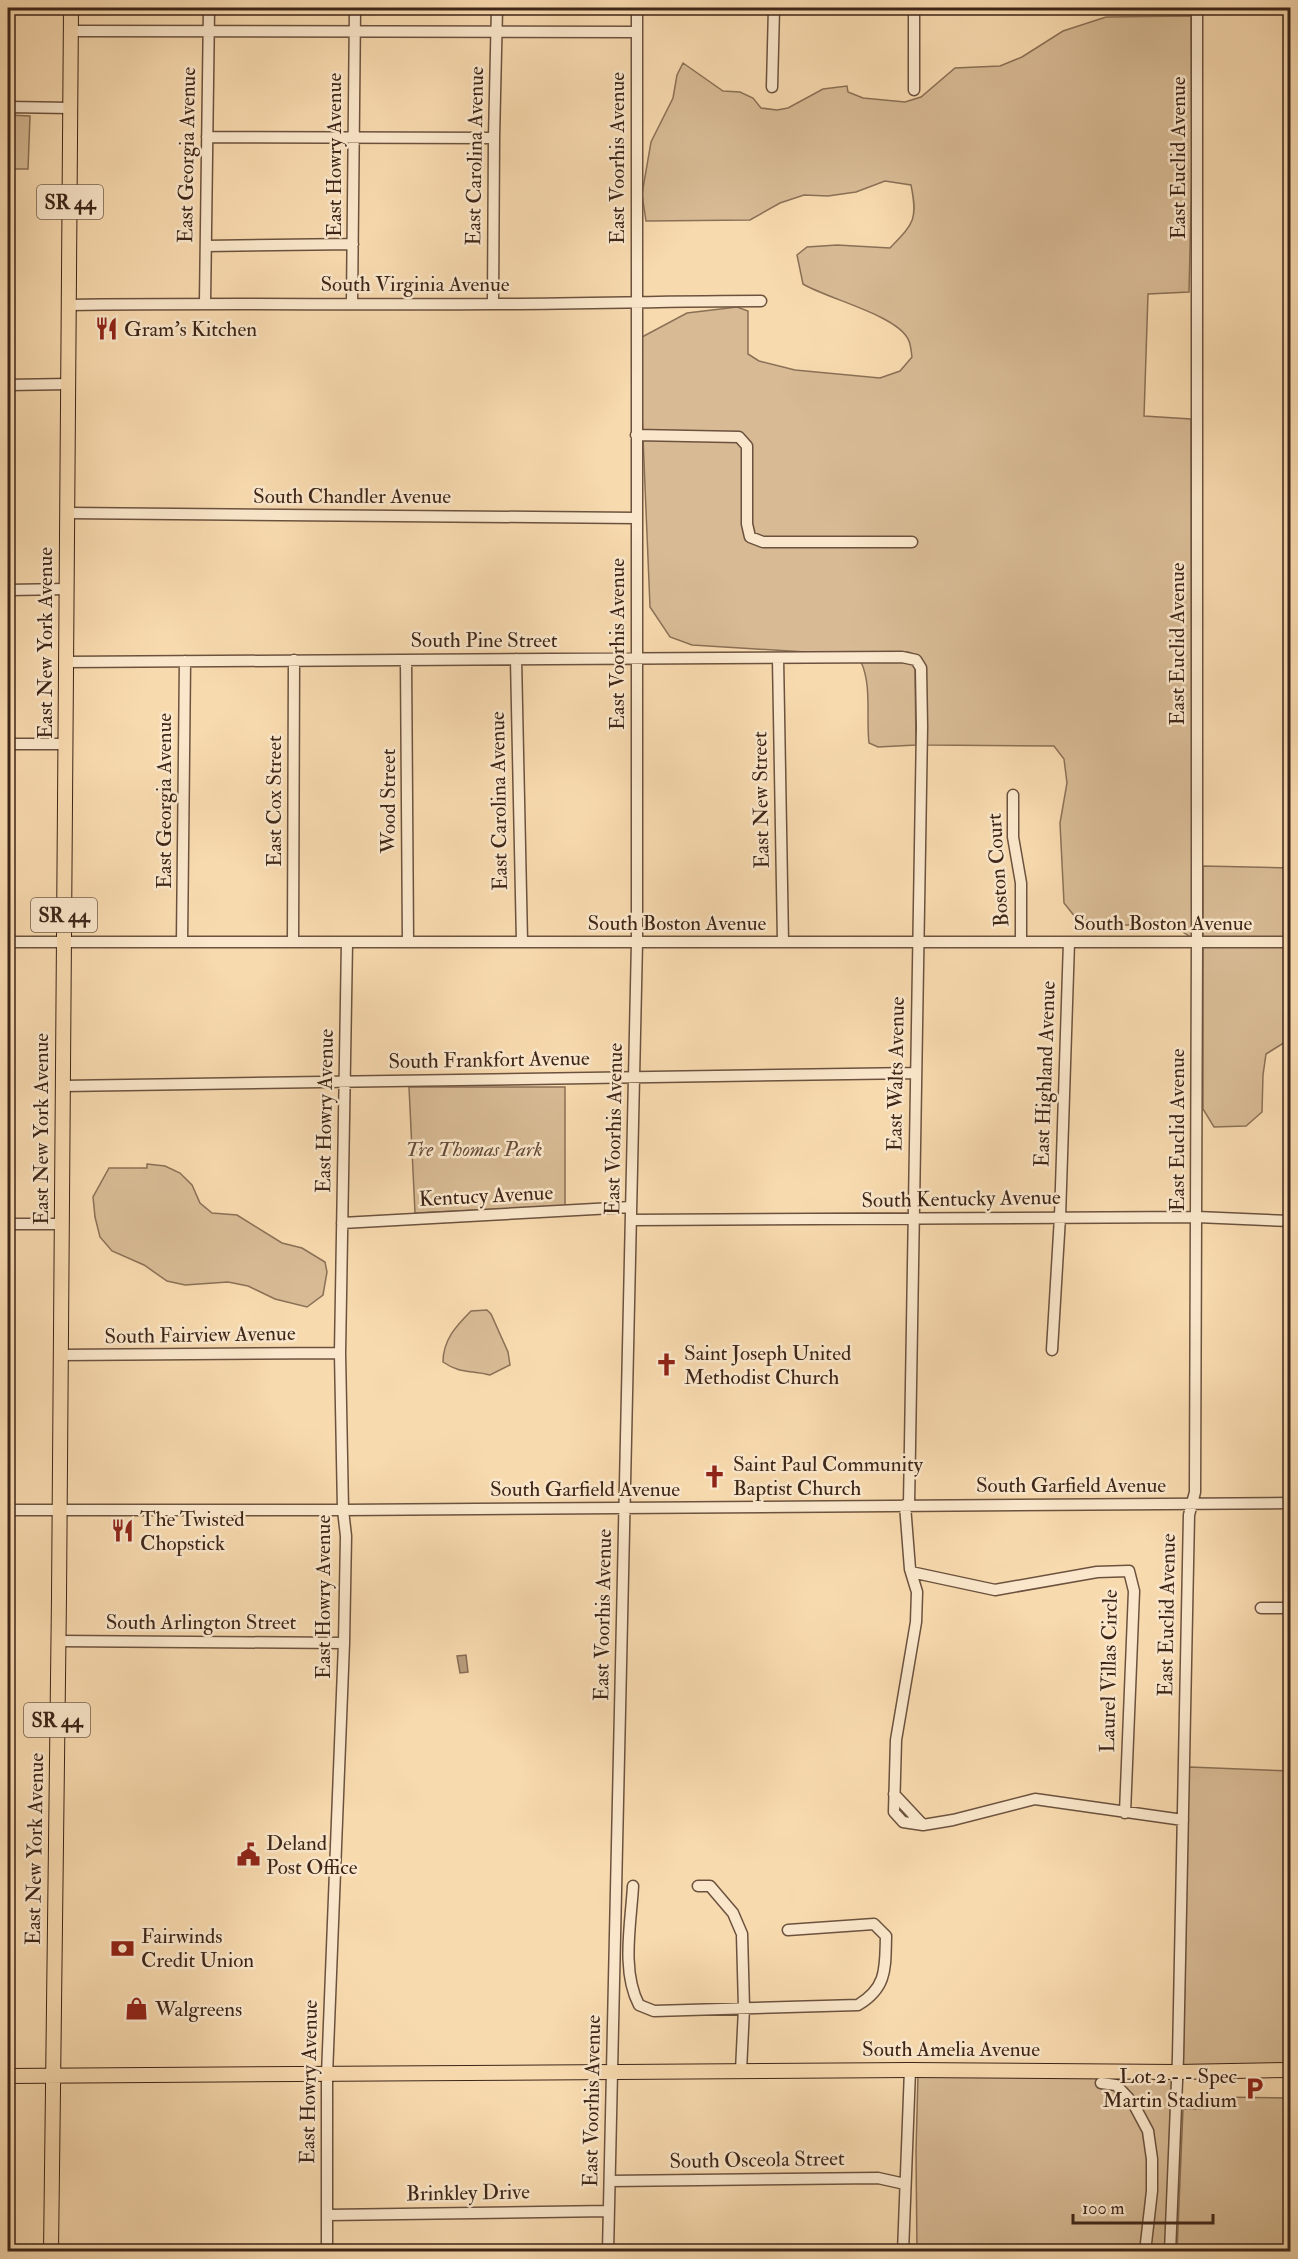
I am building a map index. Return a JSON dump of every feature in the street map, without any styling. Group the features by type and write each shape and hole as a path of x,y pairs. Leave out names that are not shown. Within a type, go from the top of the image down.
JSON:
{"main road":[{"name":"East New York Avenue","path":"51,2252 61,1355 71,8"},
{"name":"South Amelia Avenue","path":"8,2076 1290,2070"}],"street":[{"name":"East Georgia Avenue","path":"205,303 209,8"},
{"name":"East Howry Avenue","path":"352,303 355,8"},
{"name":"East Carolina Avenue","path":"493,304 497,8"},
{"name":"East Voorhis Avenue","path":"608,2252 638,942 637,8"},
{"path":"772,87 774,8"},
{"path":"914,8 914,90"},
{"name":"East Euclid Avenue","path":"1170,2252 1177,2072 1189,1515 1195,1492 1197,8"},
{"path":"71,31 637,32"},
{"path":"8,107 71,108"},
{"path":"207,137 494,138"},
{"path":"206,246 353,244"},
{"name":"South Virginia Avenue","path":"69,305 761,301"},
{"path":"8,385 69,384"},
{"path":"636,435 740,437 747,446 747,524 750,537 763,542 912,542"},
{"name":"South Chandler Avenue","path":"68,513 636,518"},
{"path":"8,590 67,589"},
{"name":"South Pine Street","path":"66,662 902,657"},
{"name":"East Walts Avenue","path":"902,657 916,660 921,668 919,942 907,1505"},
{"name":"East New Street","path":"778,658 783,942"},
{"name":"East Carolina Avenue","path":"516,659 522,942"},
{"name":"East Cox Street","path":"293,942 294,660"},
{"name":"Wood Street","path":"406,660 408,942"},
{"name":"East Georgia Avenue","path":"182,942 185,661"},
{"path":"8,744 66,744"},
{"name":"Boston Court","path":"1013,795 1013,837 1021,883 1021,942"},
{"name":"South Boston Avenue","path":"8,942 1290,942"},
{"name":"East Howry Avenue","path":"327,2252 327,2075 346,1536 343,1510 340,1353 347,942"},
{"name":"East Highland Avenue","path":"1053,1350 1069,942"},
{"name":"South Frankfort Avenue","path":"63,1086 915,1073"},
{"name":"Kentucy Avenue","path":"342,1223 632,1207"},
{"name":"South Kentucky Avenue","path":"631,1220 1197,1217 1290,1221"},
{"path":"8,1224 62,1224"},
{"name":"South Fairview Avenue","path":"61,1355 340,1353"},
{"name":"South Garfield Avenue","path":"8,1510 343,1510 1290,1503"},
{"path":"907,1505 911,1572 917,1592 916,1622 896,1740 894,1812 899,1818 909,1824 923,1825 1035,1799 1182,1820"},
{"name":"Laurel Villas Circle","path":"911,1572 934,1575 965,1585 995,1590 1097,1572 1129,1571 1134,1591 1125,1812"},
{"path":"1261,1608 1290,1608"},
{"name":"South Arlington Street","path":"58,1641 344,1643"},
{"path":"633,1886 631,1983 639,2006 654,2011 858,2005 873,1996 882,1982 886,1936 874,1924 788,1930"},
{"path":"698,1886 710,1887 733,1913 742,1934 744,2008 741,2071"},
{"path":"903,2252 910,2070"},
{"path":"1101,2083 1116,2085 1133,2103 1148,2131 1152,2159 1152,2191 1145,2252"},
{"name":"South Osceola Street","path":"610,2181 878,2178 905,2184"},
{"name":"Brinkley Drive","path":"327,2215 609,2211"}],"green space":[{"path":"1191,16 1192,165 1189,292 1148,294 1144,416 1191,419 1192,938 1177,928 1159,925 1109,925 1076,918 1064,903 1060,823 1067,783 1064,759 1054,746 927,745 926,668 917,656 908,652 822,653 692,645 670,637 650,607 642,413 642,337 687,313 737,307 748,311 748,354 759,361 795,370 880,378 900,371 912,357 908,339 890,322 803,284 797,255 807,247 837,245 890,248 909,226 914,214 911,185 885,181 856,192 828,196 804,195 780,203 750,220 646,221 642,194 651,142 673,98 677,75 683,63 723,91 740,92 753,98 761,108 777,110 788,108 823,89 847,86 848,92 863,98 905,102 921,97 955,68 1000,66 1022,57 1063,31 1106,17"},
{"path":"8,115 30,116 28,169 8,169"},
{"path":"861,662 913,664 915,669 916,745 878,747 869,743 868,691"},
{"path":"1203,866 1290,868 1290,938 1203,938"},
{"path":"1203,947 1290,947 1290,1039 1266,1054 1262,1112 1246,1126 1214,1127 1203,1109"},
{"name":"Tre Thomas Park","path":"409,1087 565,1087 565,1206 415,1213"},
{"path":"147,1164 165,1166 180,1173 192,1185 200,1203 212,1213 237,1215 282,1243 302,1248 325,1262 327,1272 323,1295 307,1307 275,1299 248,1286 228,1282 185,1285 167,1281 144,1265 112,1251 100,1237 93,1197 109,1168 147,1168"},
{"path":"487,1310 508,1352 510,1365 490,1375 460,1370 443,1362 445,1347 460,1322 471,1311"},
{"path":"1189,1767 1290,1771 1290,2065 1183,2067"},
{"path":"918,2075 1172,2076 1165,2251 917,2251"},
{"path":"1219,2097 1290,2098 1290,2251 1177,2251 1183,2109 1202,2109"}],"shaded area":[{"path":"466,1655 468,1672 460,1673 457,1656"}],"place":[{"name":"Gram's Kitchen","path":"106,329"},
{"name":"Saint Joseph United Methodist Church","path":"666,1365"},
{"name":"Saint Paul Community Baptist Church","path":"715,1476"},
{"name":"The Twisted Chopstick","path":"122,1531"},
{"name":"Deland Post Office","path":"248,1855"},
{"name":"Fairwinds Credit Union","path":"123,1948"},
{"name":"Walgreens","path":"137,2009"},
{"name":"Lot 2 - - Spec Martin Stadium","path":"1255,2088"}]}
